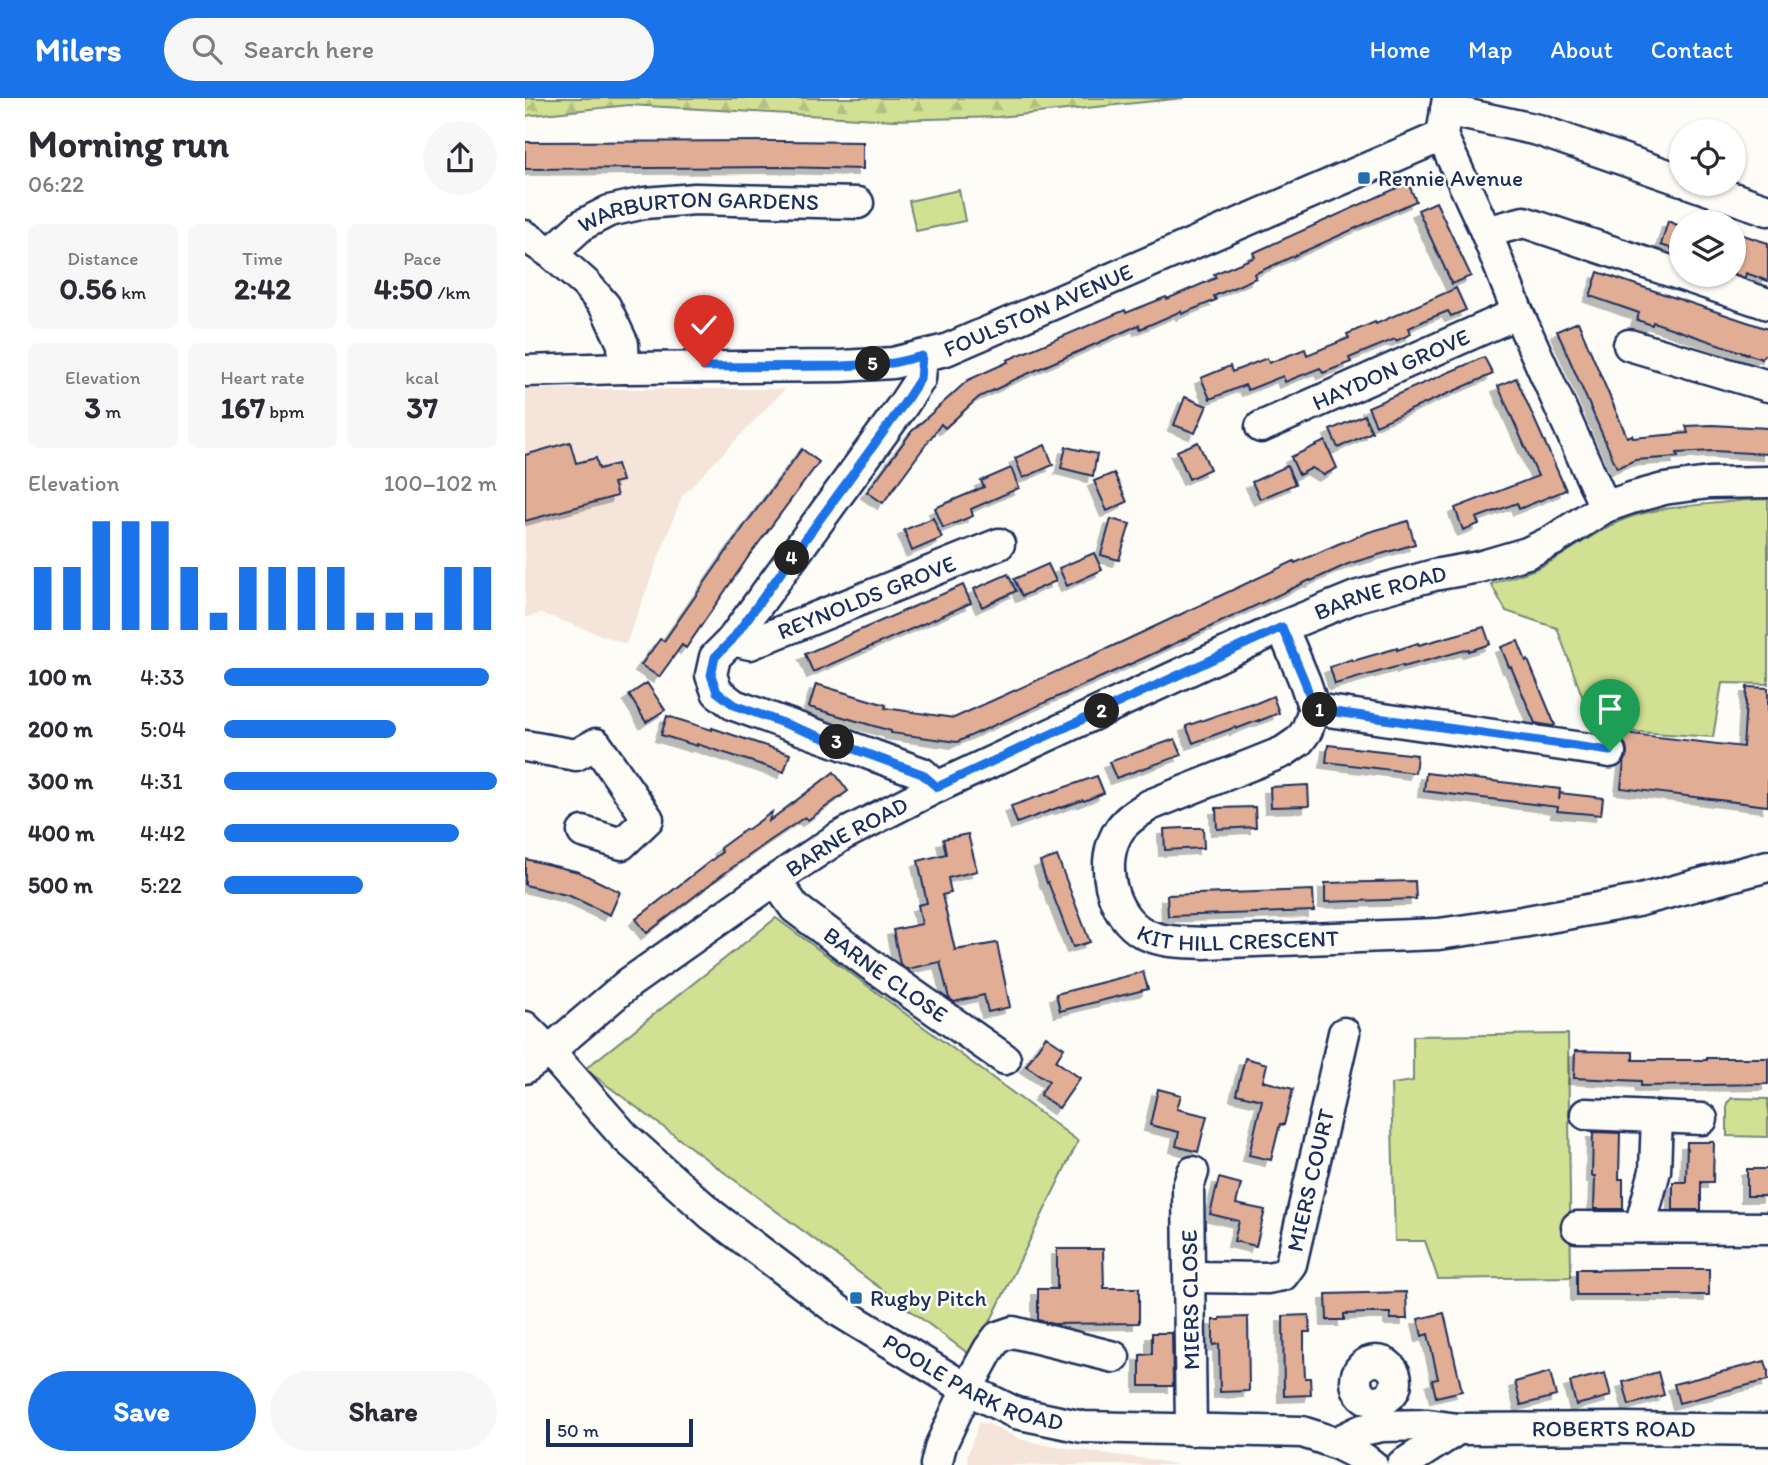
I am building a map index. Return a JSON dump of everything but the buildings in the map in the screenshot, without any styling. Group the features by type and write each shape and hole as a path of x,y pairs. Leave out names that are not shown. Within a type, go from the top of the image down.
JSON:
{"street":[{"path":"1605,507 1518,313 1445,115 1538,130 1669,175"},
{"name":"FOULSTON AVENUE","path":"525,371 842,366 893,363 922,356 946,349 1445,115"},
{"path":"1727,196 1768,210"},
{"name":"WARBURTON GARDENS","path":"551,253 582,225 609,211 645,203 695,199 858,203"},
{"path":"1486,232 1524,222 1768,304"},
{"path":"525,236 551,253 586,284 605,306 623,344 624,368"},
{"name":"HAYDON GROVE","path":"1261,427 1518,313"},
{"path":"1629,345 1768,386"},
{"path":"922,356 920,379 903,405 732,640 715,657 711,675 717,692 734,705 922,774 937,787"},
{"name":"BARNE ROAD","path":"537,1059 629,983 775,880 841,836 937,787 1282,627 1358,596 1434,575 1479,567 1527,552 1552,541 1605,507 1630,498 1664,489 1709,483 1768,482"},
{"name":"REYNOLDS GROVE","path":"732,640 750,644 999,544"},
{"path":"1282,627 1314,709 1610,751"},
{"name":"KIT HILL CRESCENT","path":"1314,709 1307,730 1299,741 1283,752 1150,805 1120,829 1110,849 1109,868 1118,906 1130,923 1145,934 1171,942 1439,934 1637,901 1767,868"},
{"path":"525,746 576,755 596,744 648,819 622,844 583,832"},
{"name":"BARNE CLOSE","path":"775,880 795,908 1005,1059"},
{"path":"525,1027 537,1059"},
{"name":"MIERS COURT","path":"1191,1277 1267,1278 1283,1275 1291,1264 1344,1033"},
{"name":"POOLE PARK ROAD","path":"537,1059 712,1215 839,1311 967,1389 1016,1413 1083,1427 1302,1432 1337,1442 1372,1465"},
{"path":"1586,1114 1702,1119"},
{"path":"1640,1227 1655,1171 1657,1117"},
{"name":"MIERS CLOSE","path":"1191,1430 1188,1187 1193,1171"},
{"path":"1577,1227 1768,1227"},
{"path":"936,1465 941,1445 967,1389 998,1337 1013,1332 1114,1357"},
{"name":"ROBERTS ROAD","path":"1390,1395 1429,1425"},
{"name":"ROBERTS ROAD","path":"1337,1442 1362,1430 1382,1426 1429,1425 1458,1429 1768,1430"},
{"path":"1402,1465 1458,1429"}],"shaded area":[{"path":"525,389 785,389 682,496 626,644 541,613 525,618"},
{"path":"979,1422 1020,1439 1045,1445 1176,1465 968,1465 967,1457"}],"green space":[{"path":"525,98 1184,98 998,117 894,120 629,105 525,116"},
{"path":"959,190 965,221 916,231 909,201"},
{"path":"1768,499 1768,684 1722,683 1713,737 1623,731 1619,744 1598,739 1557,628 1506,611 1491,584 1556,559 1601,531 1632,517 1657,510"},
{"path":"776,918 1078,1141 973,1357 585,1069"},
{"path":"1568,1034 1571,1277 1438,1279 1425,1241 1395,1241 1391,1084 1413,1081 1413,1036"},
{"path":"1732,1098 1768,1099 1768,1137 1727,1136 1727,1103"}],"place":[{"name":"Rennie Avenue","path":"1364,178"},
{"name":"Rugby Pitch","path":"856,1298"}],"route":[{"path":"704,367 842,366 893,363 922,356 920,379 903,405 732,640 715,657 711,675 717,692 734,705 922,774 937,787 1282,627 1314,709 1610,751"}]}
